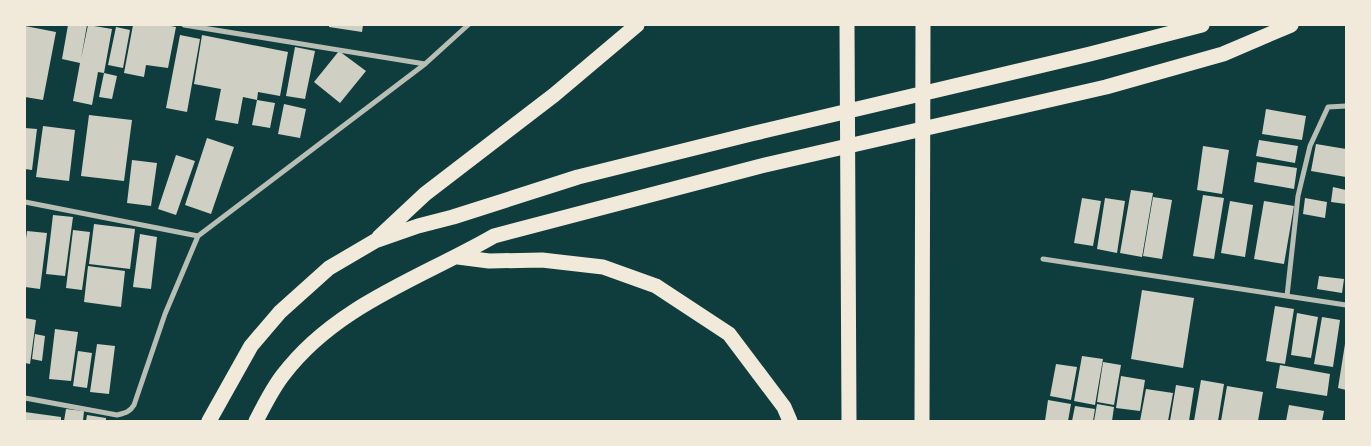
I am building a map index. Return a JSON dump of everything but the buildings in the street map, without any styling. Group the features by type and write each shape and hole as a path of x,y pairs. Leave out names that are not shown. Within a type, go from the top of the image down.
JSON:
{"highway":[{"path":"209,421 251,346 280,312 329,268 374,241 425,194 554,95 637,25"},
{"path":"846,25 850,421"},
{"path":"922,421 923,25"},
{"path":"374,241 578,178 751,134 1090,54 1202,25"},
{"path":"256,421 282,376 312,342 349,313 401,284 458,257 494,236 761,166 1106,87 1223,54 1291,25"},
{"path":"458,257 489,261 542,260 603,267 656,286 729,334 784,407 790,421"}],"street":[{"path":"184,25 425,64"},
{"path":"25,398 117,415 126,413 134,405 165,314 198,236 425,64 468,25"},
{"path":"1287,296 1298,196 1310,146 1328,107 1346,106"},
{"path":"25,202 198,236"},
{"path":"1043,259 1346,305"}]}
